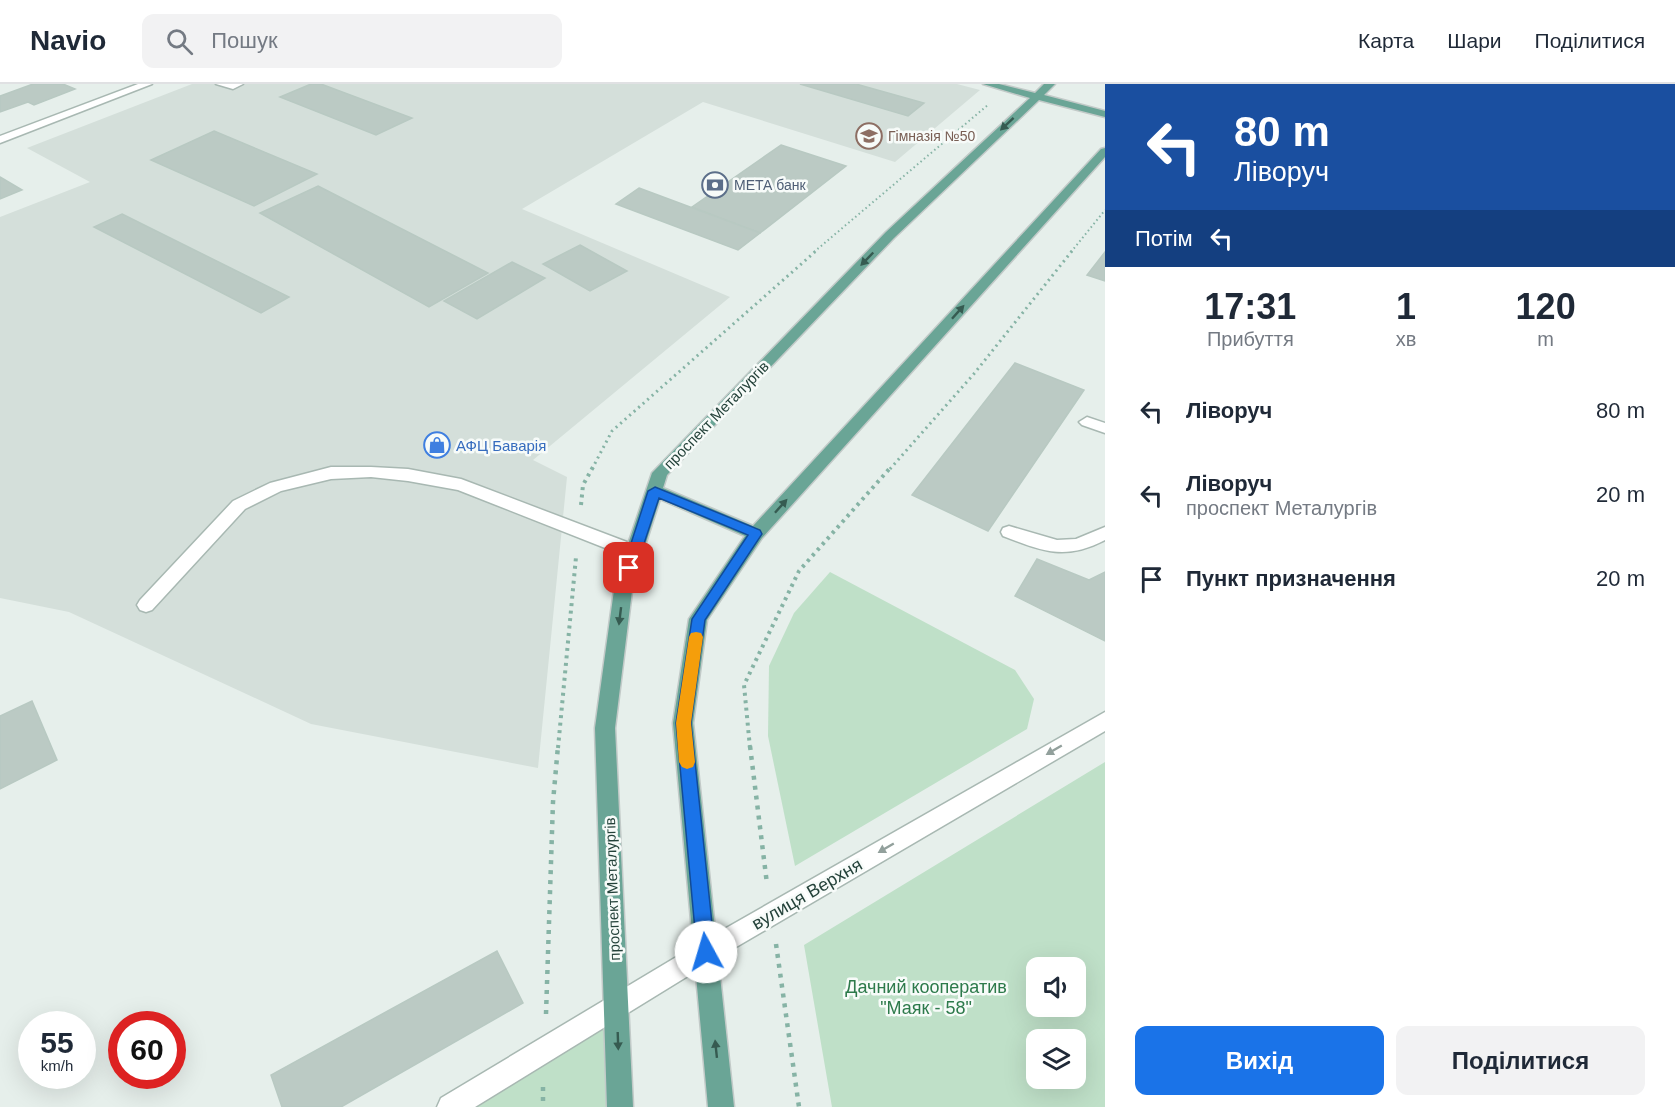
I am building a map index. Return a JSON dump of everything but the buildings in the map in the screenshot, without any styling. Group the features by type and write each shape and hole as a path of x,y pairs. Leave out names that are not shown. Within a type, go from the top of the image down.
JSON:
{"main road":[{"path":"988,84 1105,114"},
{"name":"проспект Металургів","path":"620,1107 605,728 624,583 660,473 890,235 1050,84"},
{"path":"721,1107 683,723 699,619 756,534 1105,151"},
{"path":"655,491 756,534"}],"street":[{"path":"0,140 147,84"},
{"path":"221,84 238,84"},
{"path":"1087,422 1105,428"},
{"path":"146,605 239,505 276,487 332,473 380,472 461,484 634,552"},
{"path":"1009,532 1047,545 1066,548 1081,546 1105,533"},
{"name":"вулиця Верхня","path":"450,1107 617,1008 706,952 1105,721"}],"path":[{"path":"543,1107 553,802 583,485 612,431 767,292 1006,89"},
{"path":"800,1107 759,832 744,685 799,571 973,375 1105,210"}],"shaded area":[{"path":"192,84 957,84 980,90 895,162 703,102 522,209 730,297 533,460 567,477 538,768 311,724 69,612 0,598 0,217 90,182 27,148"}],"green space":[{"path":"830,572 1015,670 1034,699 1027,729 795,866 768,736 769,666 794,613"},
{"name":"Дачний кооператив \"Маяк - 58\"","path":"1105,762 1105,1107 832,1107 804,945"},
{"path":"617,1008 620,1107 447,1107"}],"slow traffic":[{"path":"687,762 683,723 696,637"}],"place":[{"name":"Гімназія №50","path":"869,136"},
{"name":"МЕТА банк","path":"715,185"},
{"name":"АФЦ Баварiя","path":"437,445"}],"route":[{"path":"629,568 655,491 756,534 699,619 683,723 706,952"}]}
